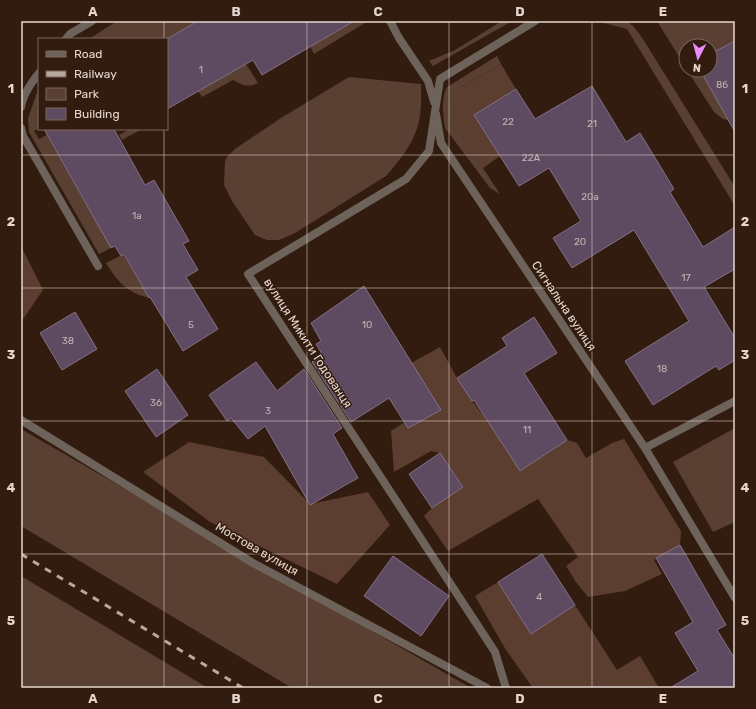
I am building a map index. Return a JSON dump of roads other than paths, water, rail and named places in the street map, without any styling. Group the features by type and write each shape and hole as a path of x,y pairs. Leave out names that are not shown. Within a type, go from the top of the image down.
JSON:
{"street":[{"path":"67,38 70,34 92,21"},
{"name":"Сигнальна вулиця","path":"390,21 399,38 428,81 435,106 441,143 645,448 735,598"},
{"name":"вулиця Микити Годованця","path":"506,688 495,652 248,274 406,179 429,151 440,79 535,21"},
{"path":"21,107 30,85 38,74"},
{"path":"21,128 23,136 98,266"},
{"path":"645,448 735,402"},
{"name":"Мостова вулиця","path":"21,420 253,563 487,688"}],"railway":[{"path":"21,554 243,688"}]}
